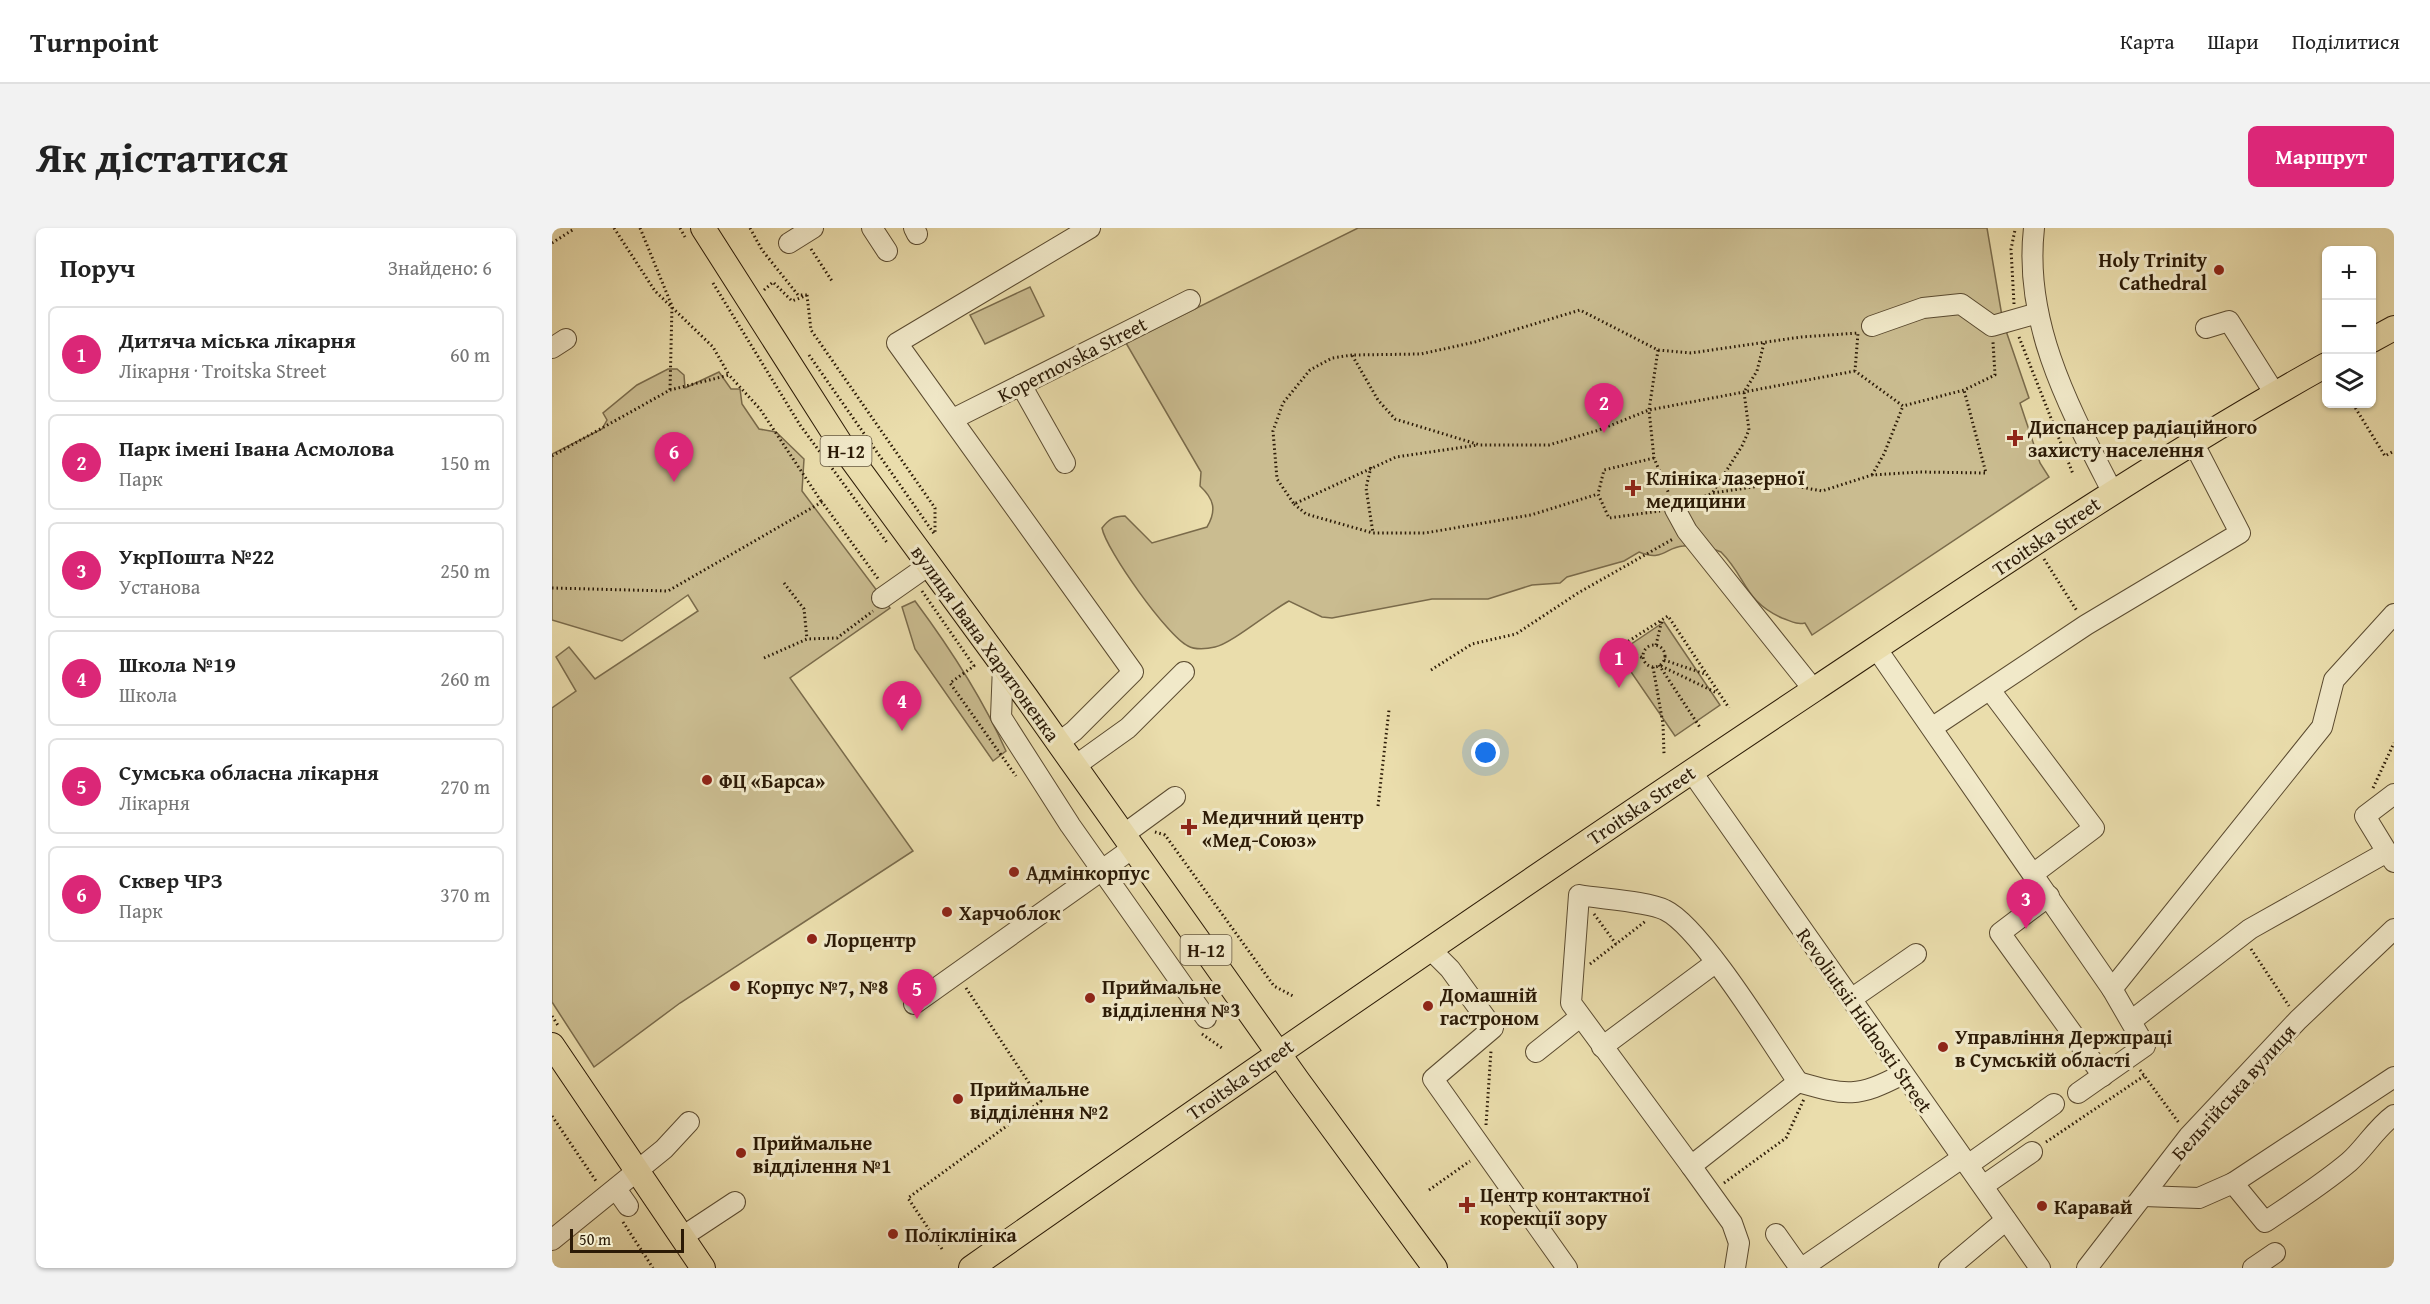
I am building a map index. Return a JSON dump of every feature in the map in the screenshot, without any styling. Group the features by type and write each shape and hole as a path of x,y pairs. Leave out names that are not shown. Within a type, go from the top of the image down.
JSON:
{"main road":[{"name":"вулиця Івана Харитоненка","path":"694,233 842,446 921,571 1003,666 1075,766 1132,835 1278,1052 1435,1268"},
{"path":"2376,338 2394,327"},
{"name":"Troitska Street","path":"971,1268 1278,1052 1691,771 2112,491 2322,367"},
{"path":"552,1045 703,1268"}],"street":[{"path":"872,228 886,251"},
{"path":"1058,742 1074,731 1133,672 897,343 1090,228"},
{"path":"2034,228 2031,255 2038,313 2062,393 2112,491"},
{"name":"Kopernovska Street","path":"953,419 1190,300"},
{"path":"1872,326 1923,308 1961,304 1992,326 2038,313"},
{"path":"2205,328 2229,321 2275,394"},
{"path":"1021,385 1065,463"},
{"path":"1933,727 2086,625 2240,533 2193,442"},
{"path":"1675,509 1687,531 1814,690"},
{"path":"885,596 921,571"},
{"path":"2112,989 2322,727 2334,680 2394,614"},
{"path":"1876,648 2049,896 2112,989 2131,1022 2138,1052 2078,1093"},
{"path":"1003,666 1001,717 1202,1023"},
{"path":"1075,766 1128,728 1184,672"},
{"path":"1990,690 2094,828 2033,874"},
{"name":"Revoliutsii Hidnosti Street","path":"1691,771 2040,1268"},
{"path":"2131,1022 2242,935 2391,857 2365,816 2394,794"},
{"path":"914,1004 1102,871 1132,835 1175,797"},
{"path":"1735,1268 1739,1243 1732,1223 1570,1003 1579,895 1662,908 1680,919 1804,1084 1837,1093 1870,1091 1903,1074"},
{"path":"2049,896 2000,933 2103,1076"},
{"name":"Бельгійська вулиця","path":"2087,1268 2189,1136 2298,1020 2393,932"},
{"path":"1430,949 1450,969 1493,1028 1433,1079 1567,1268"},
{"path":"1851,999 1916,954"},
{"path":"1602,1047 1715,963"},
{"path":"1536,1052 1580,1017"},
{"path":"2144,1197 2199,1198 2233,1183 2394,1077"},
{"path":"1691,1166 1804,1084"},
{"path":"1776,1234 1801,1268 2054,1104"},
{"path":"2233,1183 2265,1222 2298,1201 2350,1161 2394,1115"},
{"path":"552,1240 664,1149 689,1122"},
{"path":"1983,1186 2032,1152"},
{"path":"616,1189 628,1206"},
{"path":"682,1237 735,1202"},
{"path":"1949,1268 2006,1220"},
{"path":"2253,1268 2275,1253"}],"path":[{"path":"614,228 655,291 713,347 729,375 760,409 885,596 881,606 837,638 807,639 764,658"},
{"path":"640,228 672,306 670,390"},
{"path":"680,228 694,233"},
{"path":"750,228 762,250 798,295 807,295"},
{"path":"2016,228 2011,249 2015,319 2021,344 2073,474"},
{"path":"552,243 574,229"},
{"path":"801,235 832,281"},
{"path":"710,277 800,425 891,549"},
{"path":"758,282 764,290 773,282 792,301 807,295"},
{"path":"805,349 935,535 935,508 811,330 807,295"},
{"path":"1598,494 1531,515 1436,531 1372,533 1306,514 1294,504 1277,479 1273,431 1283,403 1310,370 1332,358 1352,355 1421,354 1474,342 1580,310 1658,350 1691,353 1858,333 1855,370"},
{"path":"1903,406 1964,390 1995,375 1992,326"},
{"path":"1713,493 1742,446 1749,430 1744,392 1757,371 1764,343"},
{"path":"1658,350 1649,410 1654,458 1675,509"},
{"path":"1352,355 1378,400 1395,419 1480,445"},
{"path":"1294,504 1396,457 1480,445 1548,445 1599,430 1649,410 1855,370 1903,406"},
{"path":"552,456 670,390 729,375"},
{"path":"1654,458 1604,470 1598,494 1609,519 1675,509 1713,493 1779,483 1822,491 1872,475 1920,472 1986,473 1964,390"},
{"path":"1872,475 1884,454 1903,406"},
{"path":"2356,408 2385,456 2394,451"},
{"path":"1371,467 1366,488 1372,533"},
{"path":"552,588 668,591 822,502"},
{"path":"1431,670 1472,644 1516,634 1578,592 1687,531"},
{"path":"2044,558 2086,625"},
{"path":"921,571 974,666 950,683 1017,776"},
{"path":"784,583 804,609 807,639"},
{"path":"1613,651 1668,615 1729,708"},
{"path":"1656,645 1662,619"},
{"path":"1643,658 1644,651 1649,646 1656,645 1665,653 1664,660 1653,667"},
{"path":"1620,646 1643,658 1653,667 1663,724 1664,754"},
{"path":"1664,660 1707,675"},
{"path":"1659,665 1719,694"},
{"path":"1659,665 1701,729"},
{"path":"1378,806 1389,710"},
{"path":"2365,816 2372,792 2394,743"},
{"path":"1132,835 1146,830 1165,835 1274,986 1294,997"},
{"path":"1571,978 1662,908"},
{"path":"2242,935 2298,1020"},
{"path":"942,1248 908,1198 1041,1101 956,974"},
{"path":"1202,1023 1205,1038 1222,1048"},
{"path":"2138,1052 2144,1076 2189,1136"},
{"path":"2032,1152 2144,1076"},
{"path":"1710,1193 1786,1138 1804,1084"}],"shaded area":[{"path":"1358,228 1987,228 2003,322 2029,398 2020,403 2040,463 2049,477 1812,635 1805,623 1796,623 1782,618 1760,604 1721,552 1688,546 1677,547 1659,555 1639,552 1624,561 1567,577 1560,583 1532,585 1488,599 1432,599 1332,618 1322,617 1289,601 1222,645 1205,649 1188,646 1167,627 1139,592 1114,554 1102,528 1112,519 1125,516 1152,543 1207,527 1213,510 1211,500 1200,486 1201,472 1126,343"},
{"path":"1030,287 1044,316 985,344 970,315"},
{"name":"ФЦ «Барса»","path":"668,369 677,369 684,375 685,388 719,372 731,389 740,389 742,404 759,429 776,432 804,459 802,491 890,608 790,678 913,851 680,1003 594,1067 552,1002 552,708 576,691 556,657 569,647 595,679 698,611 688,595 622,641 552,620 552,454 602,429 607,420 603,413 637,385"},
{"path":"915,601 965,673 997,731 1006,751 993,761 915,649 902,607"},
{"path":"1664,622 1720,705 1675,736 1618,653"}],"place":[{"name":"Holy Trinity Cathedral","path":"2219,270"},
{"name":"Парк імені Івана Асмолова","path":"1604,433"},
{"name":"Диспансер радіаційного захисту населення","path":"2015,438"},
{"name":"Сквер ЧРЗ","path":"674,482"},
{"name":"Клініка лазерної медицини","path":"1633,488"},
{"name":"Дитяча міська лікарня","path":"1619,688"},
{"name":"Школа №19","path":"902,731"},
{"name":"ФЦ «Барса»","path":"707,780"},
{"name":"Медичний центр «Мед-Союз»","path":"1189,827"},
{"name":"Адмінкорпус","path":"1014,872"},
{"name":"Харчоблок","path":"947,912"},
{"name":"УкрПошта №22","path":"2026,929"},
{"name":"Лорцентр","path":"812,939"},
{"name":"Корпус №7, №8","path":"735,986"},
{"name":"Приймальне відділення №3","path":"1090,998"},
{"name":"Домашній гастроном","path":"1428,1006"},
{"name":"Сумська обласна лікарня","path":"917,1019"},
{"name":"Управління Держпраці в Сумській області","path":"1943,1047"},
{"name":"Приймальне відділення №2","path":"958,1099"},
{"name":"Приймальне відділення №1","path":"741,1153"},
{"name":"Центр контактної корекції зору","path":"1467,1205"},
{"name":"Каравай","path":"2042,1206"},
{"name":"Поліклініка","path":"893,1234"}]}
